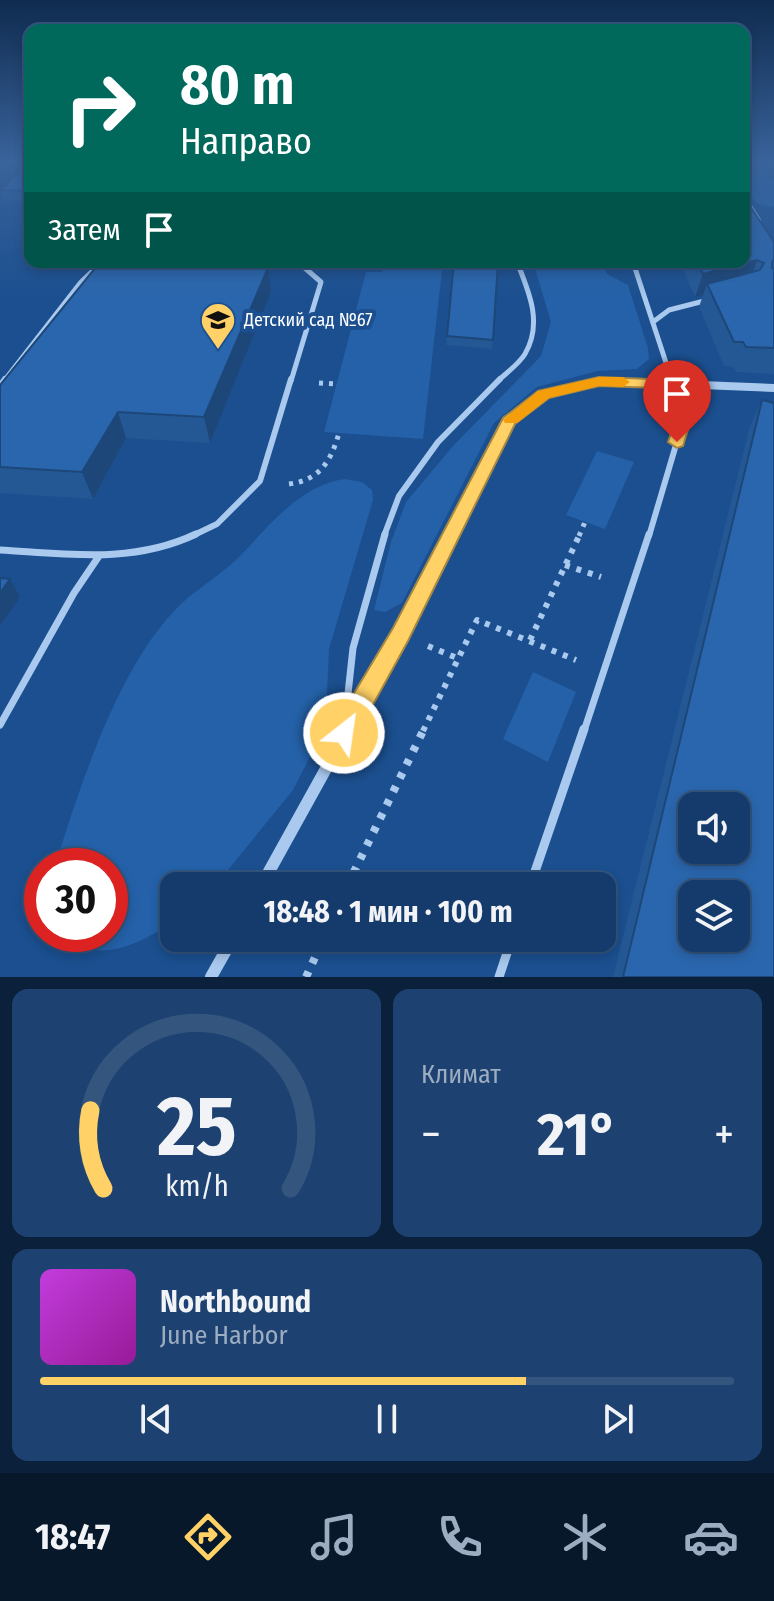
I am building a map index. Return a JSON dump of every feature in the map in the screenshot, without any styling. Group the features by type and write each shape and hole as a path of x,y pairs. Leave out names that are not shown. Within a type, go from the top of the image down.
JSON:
{"street":[{"path":"269,872 400,634 509,421 543,394 599,381 774,388"},
{"path":"211,977 225,952"}],"lane":[{"path":"751,207 761,223"},
{"path":"0,386 81,282 96,268"},
{"path":"0,550 99,556 168,547 217,524 260,481 321,282 305,268"},
{"path":"344,733 353,648 382,541 399,496 438,442 525,354 535,320 531,298 519,268"},
{"path":"635,268 673,383"},
{"path":"653,322 669,310 721,296"},
{"path":"535,872 633,588 694,384"},
{"path":"0,725 74,593 99,556"},
{"path":"499,977 507,952"}],"path":[{"path":"293,484 325,470 332,461 339,433"},
{"path":"530,640 585,522"},
{"path":"565,565 601,577"},
{"path":"354,872 477,620 603,672"},
{"path":"306,977 318,952"}],"shaded area":[{"path":"383,268 442,268 423,439 324,432 366,272 382,272"},
{"path":"535,268 604,268 607,274 628,285 649,359 637,369 598,371 537,387 494,423 402,603 385,612 374,610 391,542 406,502 453,446 541,356 551,322"},
{"path":"597,451 634,462 605,529 566,515"},
{"path":"345,479 362,482 372,490 373,500 329,649 326,717 312,753 293,790 226,872 160,872 160,929 128,945 128,848 61,848 102,732 134,667 173,612 231,564 286,509 314,489"},
{"path":"533,672 576,692 548,762 503,739"}],"building":[{"path":"750,207 774,242 774,348 746,347 743,342 734,342 707,284 760,270 764,263 750,262"},
{"path":"95,268 268,268 204,417 118,412 82,472 0,467 0,385"},
{"path":"453,268 498,268 493,340 447,336"},
{"path":"700,268 726,268 703,274"},
{"path":"762,400 774,403 774,977 623,977"},
{"path":"0,578 10,579 0,593"}],"slow traffic":[{"path":"511,420 543,394 599,381 623,382"}],"place":[{"name":"Детский сад №67","path":"218,351"}],"route":[{"path":"344,733 400,634 509,421 543,394 599,381 694,384 677,442"}]}
